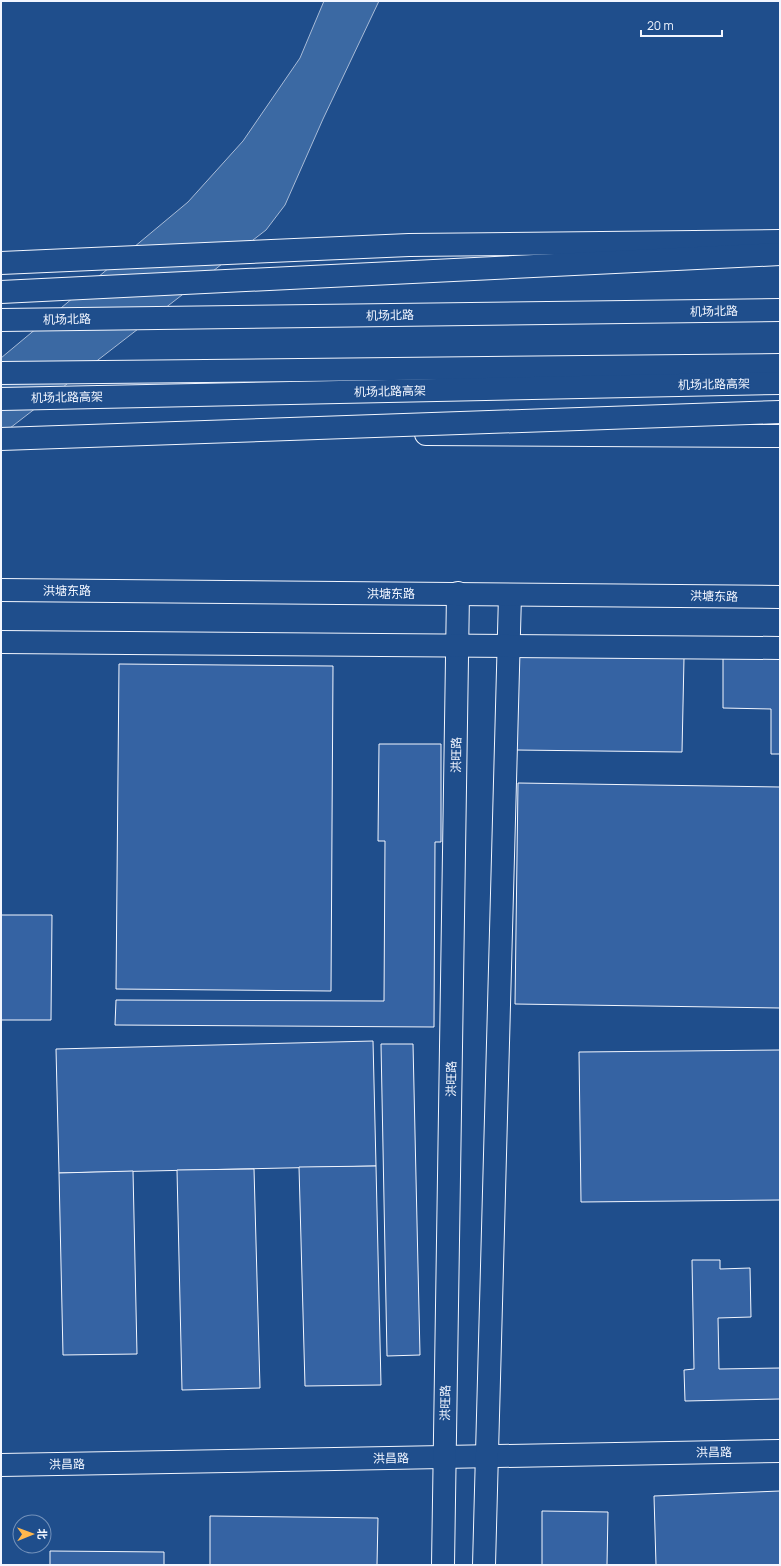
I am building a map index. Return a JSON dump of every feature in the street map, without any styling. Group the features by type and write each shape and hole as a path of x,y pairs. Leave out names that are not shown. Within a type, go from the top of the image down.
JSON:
{"main road":[{"path":"1,263 409,245 780,241"},
{"path":"1,292 780,254"},
{"name":"机场北路","path":"1,320 780,310"},
{"name":"机场北路高架","path":"1,373 780,365"},
{"name":"机场北路高架","path":"1,399 780,383"},
{"path":"1,439 780,412"},
{"path":"1,431 780,436"},
{"name":"洪塘东路","path":"1,590 780,597"},
{"name":"洪旺路","path":"443,1565 458,594"},
{"path":"484,1565 510,594"},
{"path":"1,642 780,648"},
{"name":"洪昌路","path":"1,1465 780,1451"}],"water":[{"path":"324,1 379,1 323,119 285,205 266,230 1,435 1,358 188,202 243,141 300,58"}],"building":[{"path":"517,656 684,658 682,752 516,750"},
{"path":"723,658 780,658 780,754 771,754 771,709 723,708"},
{"path":"119,664 333,666 331,991 116,989"},
{"path":"379,744 441,744 441,842 435,842 434,1027 115,1025 116,1000 384,1001 385,841 378,841"},
{"path":"518,783 780,787 780,1008 515,1004"},
{"path":"1,915 52,915 51,1020 1,1020"},
{"path":"373,1041 376,1166 59,1173 56,1049"},
{"path":"381,1044 413,1044 420,1355 387,1356"},
{"path":"780,1050 780,1200 581,1202 579,1052"},
{"path":"376,1166 381,1385 305,1386 299,1167"},
{"path":"254,1169 260,1388 182,1390 177,1170"},
{"path":"133,1171 137,1354 63,1355 59,1173"},
{"path":"692,1260 720,1260 720,1269 750,1268 751,1317 718,1318 719,1369 780,1368 780,1399 685,1401 684,1370 694,1369"},
{"path":"780,1491 780,1565 656,1565 654,1496"},
{"path":"542,1511 608,1512 607,1565 542,1565"},
{"path":"210,1516 378,1518 377,1565 210,1565"},
{"path":"52,1551 164,1552 164,1565 50,1565 50,1554 52,1554"}]}
